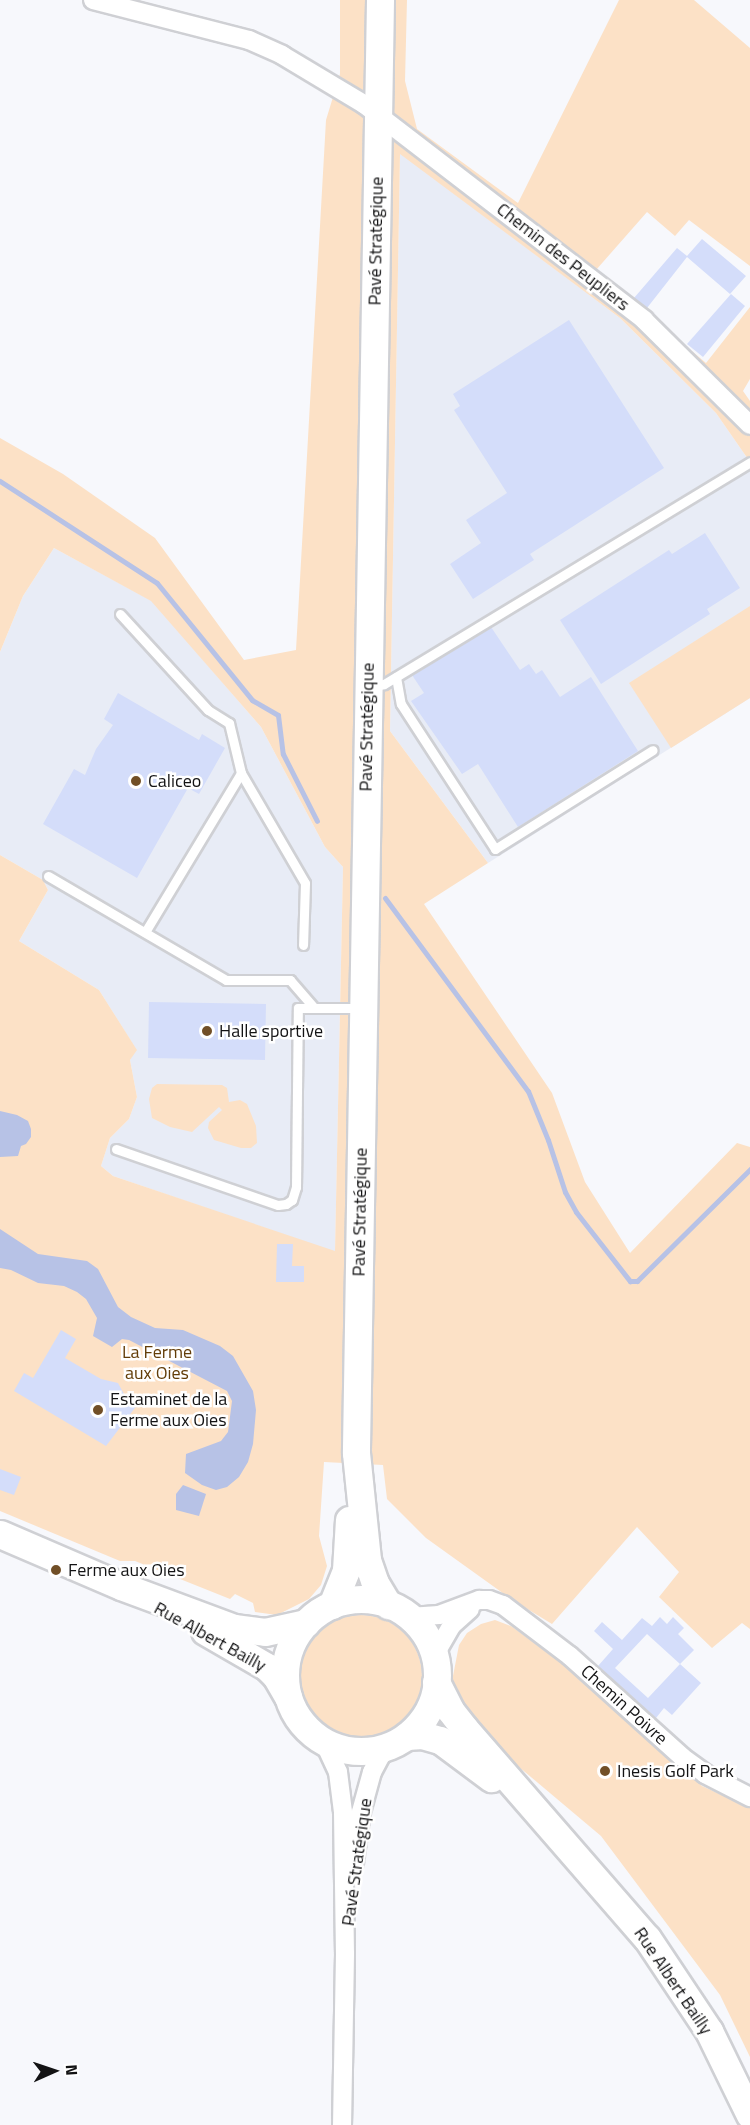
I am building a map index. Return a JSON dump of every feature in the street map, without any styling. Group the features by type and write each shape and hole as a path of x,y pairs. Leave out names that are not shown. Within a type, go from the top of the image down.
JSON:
{"main road":[{"name":"Pavé Stratégique","path":"332,1605 345,1570 356,1453 368,687 371,109 380,0"},
{"name":"Pavé Stratégique","path":"356,1453 367,1560 375,1583 398,1611"},
{"name":"Rue Albert Bailly","path":"0,1534 121,1586 240,1630 265,1632 306,1623"},
{"name":"Rue Albert Bailly","path":"121,1586 258,1661 276,1676 289,1698"},
{"path":"360,1600 398,1611 424,1634 435,1669 429,1708 400,1740 364,1751 344,1749 324,1742 302,1724 289,1698 285,1678 287,1658 294,1640 306,1623 332,1605 360,1600"},
{"name":"Rue Albert Bailly","path":"435,1669 450,1710 618,1903 669,1968 709,2031 750,2115"},
{"name":"Rue Albert Bailly","path":"400,1740 434,1738 465,1757 578,1859"}],"street":[{"name":"Chemin des Peupliers","path":"93,0 257,44 291,60 371,109 644,320 750,425"},
{"path":"398,1611 439,1615 479,1600 489,1600 504,1605"},
{"path":"435,1669 441,1641 462,1615 487,1603 504,1605"},
{"name":"Chemin Poivre","path":"504,1605 570,1656 682,1757 705,1774 750,1797"},
{"name":"Pavé Stratégique","path":"345,1954 361,1812 376,1762 400,1740"},
{"name":"Pavé Stratégique","path":"324,1742 335,1761 341,1789 345,1954 342,2125"}],"lane":[{"path":"368,687 384,684 396,677 750,462"},
{"path":"120,614 208,710 229,723 241,773 305,884 303,945"},
{"path":"396,677 401,704 495,849 653,750"},
{"path":"145,933 241,773"},
{"path":"48,876 226,980 290,981 314,1008"},
{"path":"116,1149 278,1205 292,1200 296,1187 298,1008 363,1008"}],"shaded area":[{"path":"400,153 620,318 716,413 750,462 750,698 488,863 390,731"},
{"path":"54,548 152,601 261,727 325,847 343,867 335,1252 113,1176 101,1166 110,1138 129,1119 137,1097 130,1060 136,1049 99,990 19,941 48,890 43,880 0,855 0,652 23,596"}],"green space":[{"name":"La Ferme aux Oies","path":"340,0 407,0 405,81 417,129 518,203 619,0 694,0 750,48 750,266 689,220 675,236 647,212 596,270 706,363 750,307 750,379 743,391 750,401 750,462 716,413 620,318 400,154 390,731 488,863 424,904 552,1093 585,1182 630,1253 737,1143 750,1147 750,1629 742,1623 712,1648 659,1597 679,1572 637,1527 552,1624 511,1599 426,1538 387,1499 383,1465 324,1462 319,1536 327,1566 321,1585 309,1599 277,1615 255,1612 253,1603 235,1594 230,1599 135,1561 120,1561 0,1511 0,855 43,880 48,890 19,941 99,990 137,1050 130,1060 137,1097 129,1119 110,1138 101,1166 113,1176 335,1251 343,867 325,847 261,727 151,601 54,548 23,596 0,652 0,438 63,474 155,538 244,660 296,650 326,120 340,74"},
{"path":"750,606 750,698 671,748 629,683"},
{"path":"157,1084 222,1085 227,1088 229,1102 240,1100 247,1104 256,1126 257,1143 251,1148 241,1148 214,1140 208,1128 209,1122 222,1110 219,1107 192,1132 170,1127 152,1118 149,1099 152,1088"},
{"path":"361,1615 384,1620 395,1625 404,1633 412,1642 417,1653 422,1676 417,1699 412,1710 404,1719 395,1727 384,1732 361,1737 338,1732 327,1727 318,1719 310,1710 305,1699 300,1676 305,1653 310,1642 318,1633 327,1625 338,1620"},
{"name":"Inesis Golf Park","path":"495,1620 511,1626 585,1680 702,1786 750,1808 750,2057 720,1995 601,1836 506,1756 460,1701 452,1681 459,1645 467,1633 481,1624"}],"water":[{"path":"0,1111 17,1115 28,1121 31,1137 26,1144 21,1146 18,1156 0,1157"},
{"path":"0,1229 38,1254 87,1261 98,1269 118,1307 131,1317 155,1328 183,1330 220,1346 233,1356 253,1391 256,1410 253,1444 248,1462 239,1477 227,1487 216,1490 202,1485 185,1473 186,1454 221,1441 228,1432 232,1401 227,1391 129,1340 122,1339 112,1347 93,1336 97,1318 86,1299 77,1292 64,1286 38,1283 11,1270 0,1268"},
{"path":"183,1485 206,1494 199,1516 176,1510 176,1494"}],"building":[{"path":"702,239 746,276 730,294 687,257 647,308 634,298 677,248 687,256"},
{"path":"731,294 745,306 703,357 687,344"},
{"path":"569,320 664,468 530,554 534,560 473,599 450,564 481,543 466,520 507,493 454,410 460,406 453,394"},
{"path":"705,533 740,588 707,609 710,614 601,684 560,620 669,550 672,554"},
{"path":"491,627 520,670 529,664 536,674 542,670 560,697 591,677 638,751 518,827 478,764 462,774 411,701 424,693 412,675"},
{"name":"Caliceo","path":"118,693 199,740 202,734 225,748 199,794 188,788 137,878 43,824 74,769 85,775 96,749 113,725 104,719"},
{"name":"Halle sportive","path":"149,1002 266,1004 265,1060 148,1058"},
{"path":"277,1244 293,1244 292,1266 304,1266 304,1282 276,1282"},
{"path":"61,1330 76,1339 65,1358 101,1379 118,1383 124,1394 138,1404 106,1446 14,1391 24,1373 33,1378"},
{"path":"0,1469 21,1477 14,1495 0,1490"},
{"path":"660,1617 667,1624 673,1617 684,1628 678,1634 694,1650 680,1664 701,1683 672,1715 664,1708 656,1718 598,1666 613,1649 594,1631 602,1622 622,1640 642,1618 652,1626","holes":["647,1634 680,1664 648,1698 615,1668"]}],"waterway":[{"path":"0,481 157,583 252,700 278,715 283,754 317,821"},
{"path":"385,898 528,1091 548,1140 565,1192 576,1212 630,1281 637,1281 750,1169"}],"place":[{"name":"Caliceo","path":"136,781"},
{"name":"Halle sportive","path":"207,1031"},
{"name":"Estaminet de la Ferme aux Oies","path":"98,1410"},
{"name":"Ferme aux Oies","path":"56,1570"},
{"name":"Inesis Golf Park","path":"605,1771"}]}
